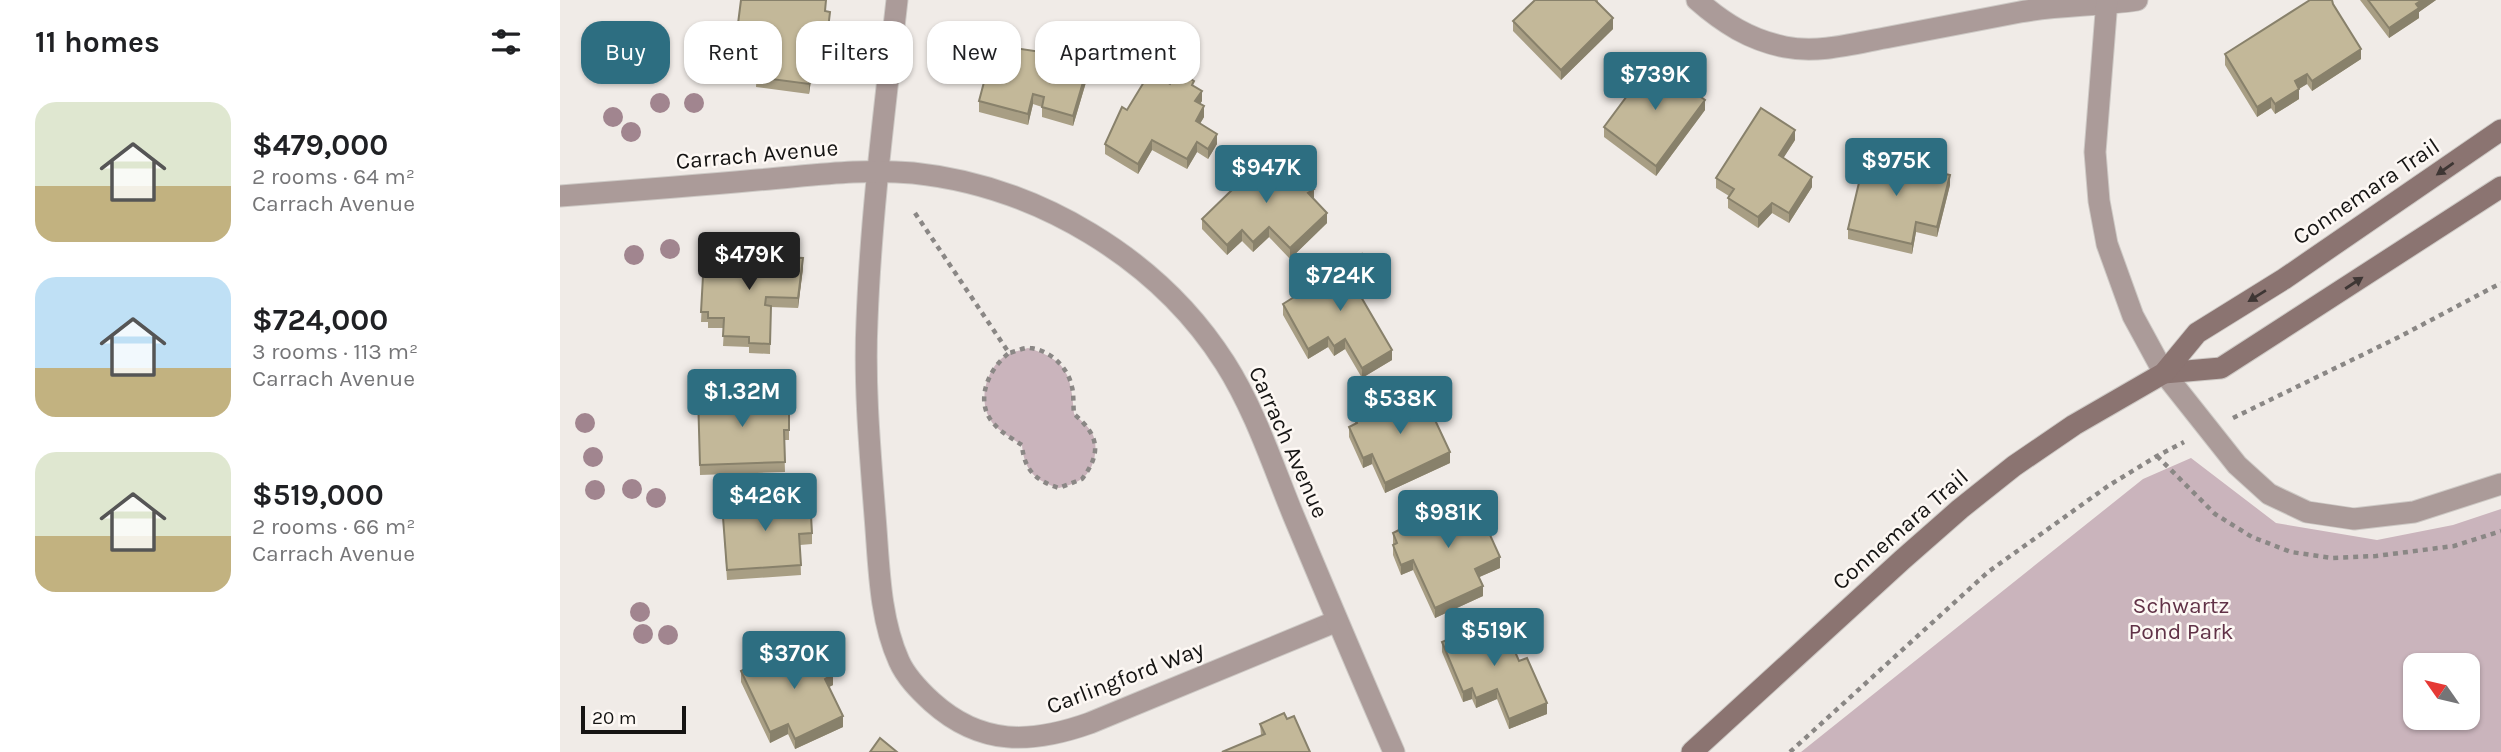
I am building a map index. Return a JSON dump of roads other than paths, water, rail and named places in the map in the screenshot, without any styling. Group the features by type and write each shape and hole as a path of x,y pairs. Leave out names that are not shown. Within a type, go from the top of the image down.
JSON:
{"street":[{"name":"Carlingford Way","path":"897,0 878,172 867,323 869,447 883,602 900,663 917,688 936,706 974,729 1011,738 1037,737 1090,723 1337,621"},
{"path":"1697,0 1739,32 1787,48 1816,49 2025,11 2137,0"},
{"path":"2108,2 2095,152 2099,201 2107,244 2133,316 2164,373 2237,465 2269,494 2307,512 2354,519 2414,512 2501,484"},
{"name":"Connemara Trail","path":"1692,752 1960,509 2014,466 2074,425 2164,373 2197,333 2306,265 2501,130"},
{"name":"Carrach Avenue","path":"560,196 841,173 915,173 956,181 1043,208 1105,242 1164,291 1225,363 1249,408 1394,752"},
{"name":"Connemara Trail","path":"2164,373 2221,368 2501,187"}],"park label":[{"name":"Schwartz Pond Park","path":"2181,618"}]}
